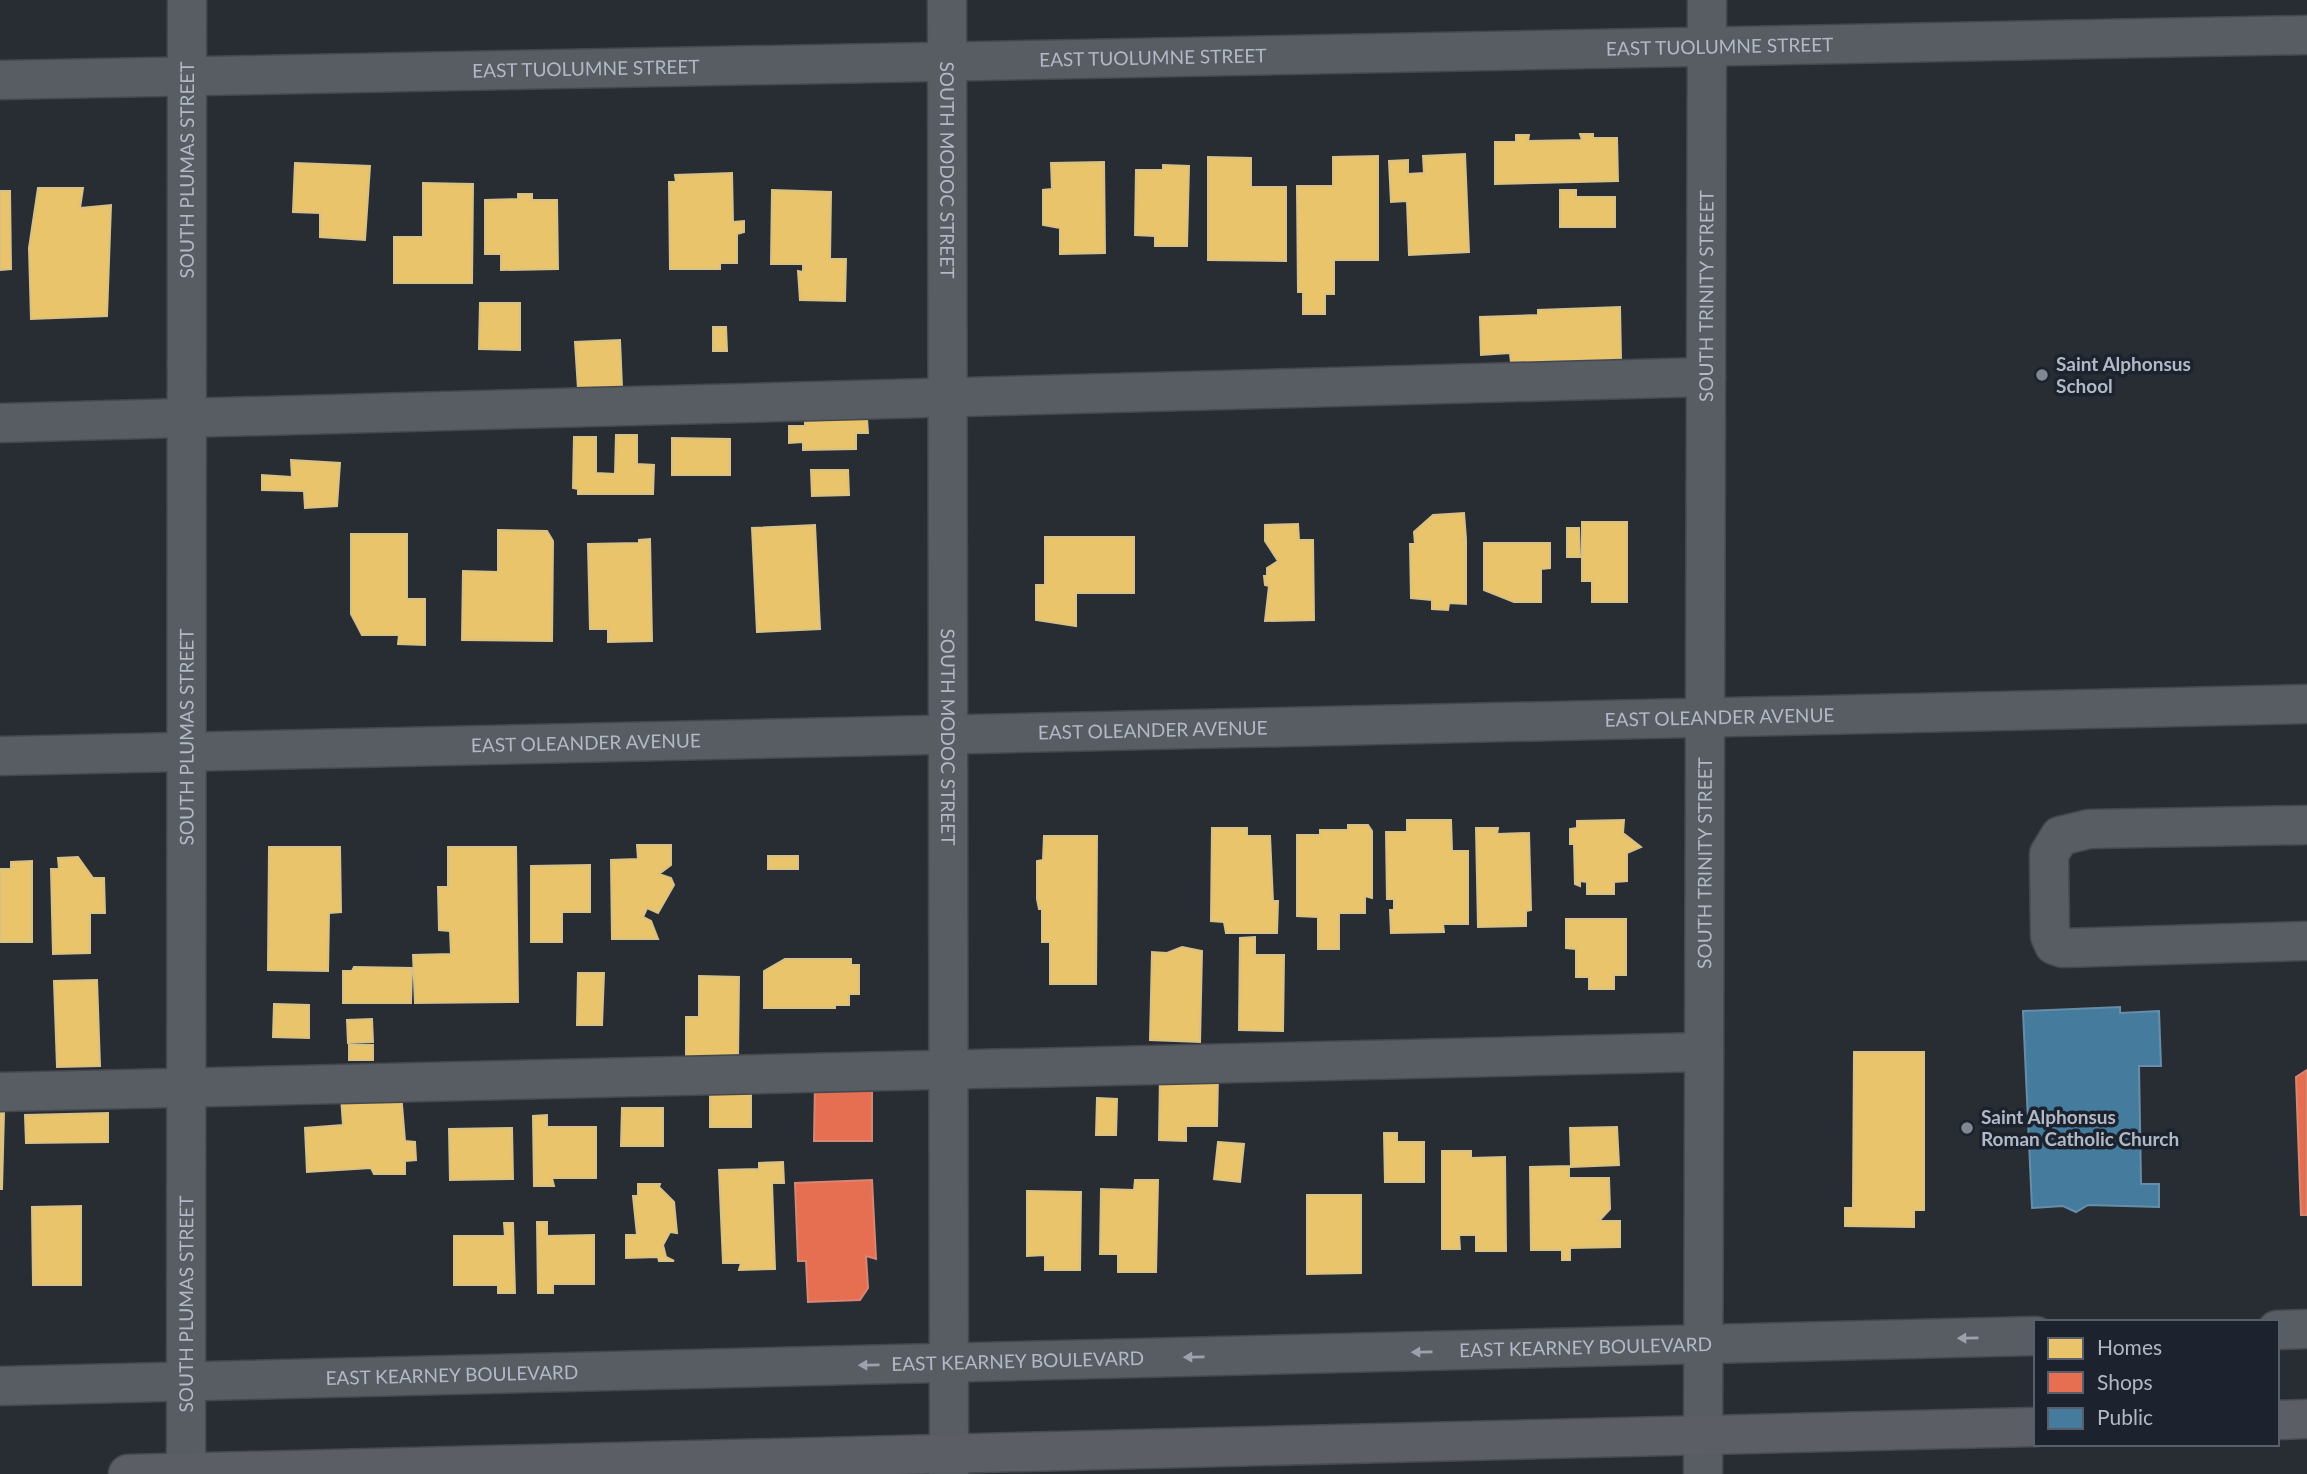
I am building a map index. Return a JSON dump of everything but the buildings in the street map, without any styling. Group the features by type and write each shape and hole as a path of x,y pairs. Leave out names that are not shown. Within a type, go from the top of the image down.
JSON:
{"main road":[{"path":"2279,1420 2307,1419"},
{"path":"128,1474 950,1464 1703,1436 2034,1427"}],"street":[{"name":"SOUTH PLUMAS STREET","path":"186,1473 187,0"},
{"name":"SOUTH MODOC STREET","path":"947,0 950,1464"},
{"name":"SOUTH TRINITY STREET","path":"1703,1474 1707,0"},
{"name":"EAST TUOLUMNE STREET","path":"0,80 2307,35"},
{"path":"0,424 187,417 948,400 1706,377"},
{"name":"EAST OLEANDER AVENUE","path":"0,756 2307,704"},
{"path":"2307,825 2089,829 2060,836 2049,854 2050,936 2054,945 2063,948 2307,941"},
{"path":"0,1091 1704,1052"},
{"path":"2279,1330 2307,1329"},
{"name":"EAST KEARNEY BOULEVARD","path":"0,1386 2034,1336"}],"place":[{"name":"Saint Alphonsus School","path":"2042,375"},
{"name":"Saint Alphonsus Roman Catholic Church","path":"1967,1128"}]}
